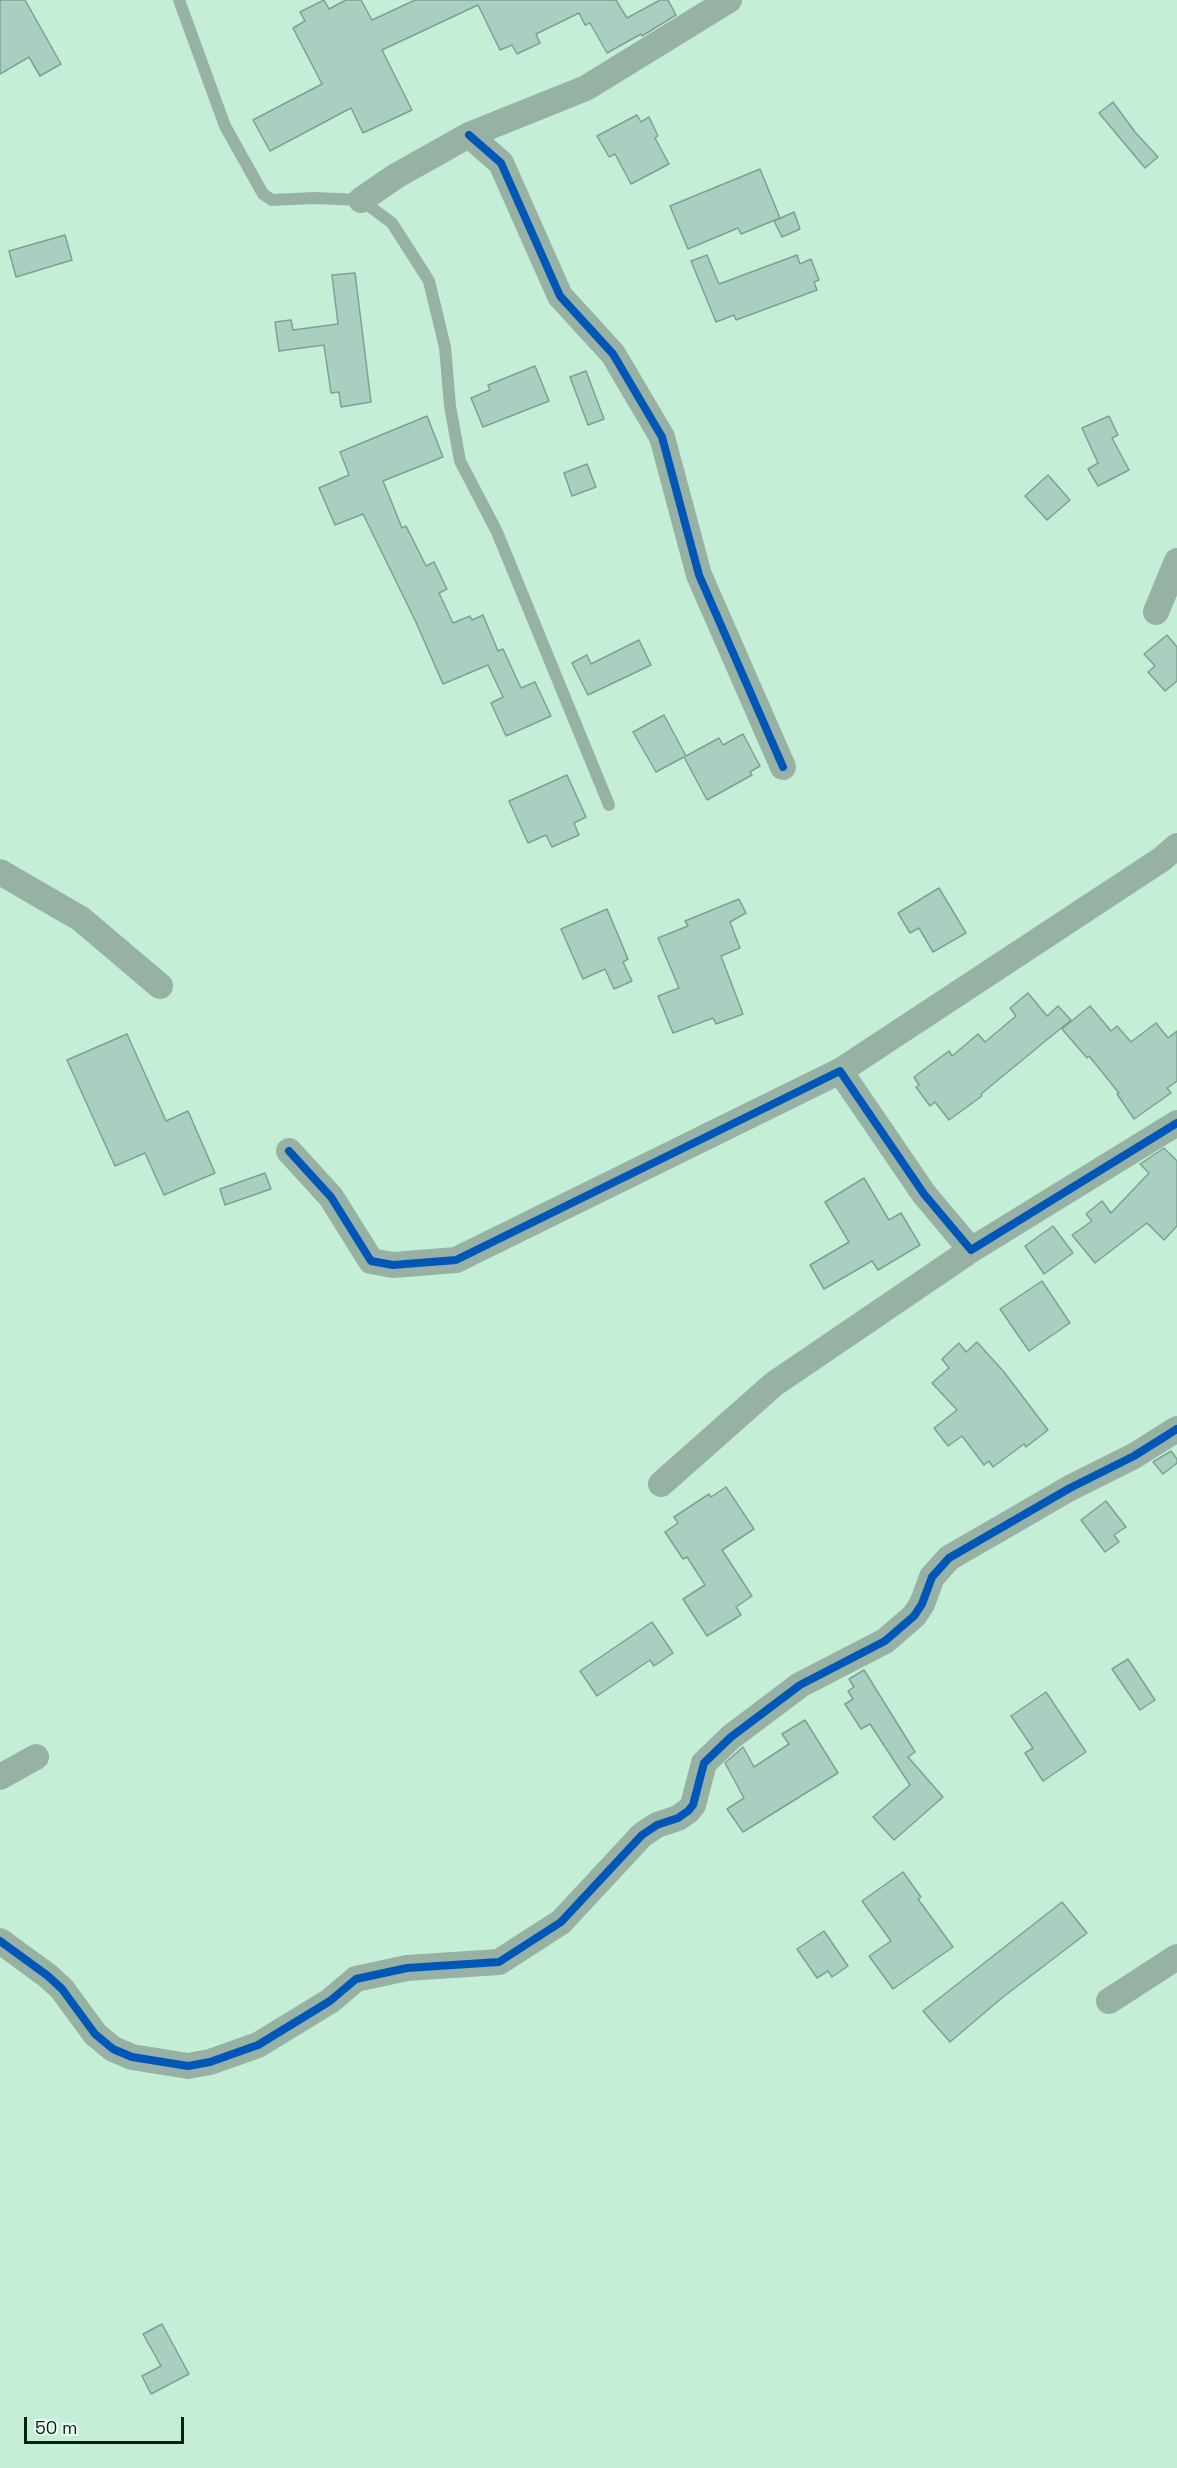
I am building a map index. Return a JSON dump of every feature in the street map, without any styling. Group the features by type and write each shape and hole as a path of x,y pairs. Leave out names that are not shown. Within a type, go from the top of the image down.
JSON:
{"street":[{"path":"361,200 396,176 469,135 586,88 729,0"},
{"path":"469,135 501,163 560,296 613,354 662,437 699,574 783,767"},
{"path":"1156,612 1177,561"},
{"path":"289,1151 331,1197 371,1261 393,1265 456,1260 840,1071 1162,860 1177,846"},
{"path":"0,872 81,919 159,986"},
{"path":"840,1071 924,1194 971,1250"},
{"path":"660,1484 774,1384 971,1250 1177,1123"},
{"path":"0,1941 62,1989 95,2034 113,2049 132,2057 188,2066 258,2045 330,2001 356,1979 407,1968 499,1962 561,1922 642,1835 657,1825 678,1818 688,1811 693,1805 704,1763 731,1737 800,1685 885,1641 914,1616 922,1604 932,1577 949,1558 1070,1488 1134,1456 1177,1429"},
{"path":"0,1777 36,1757"},
{"path":"1109,2001 1177,1957"}],"lane":[{"path":"179,0 225,126 263,194 272,200 314,198 361,200 392,223 429,281 445,347 450,405 460,461 497,532 609,805"}],"building":[{"path":"0,0 25,0 61,64 40,76 29,57 0,74"},
{"path":"324,0 329,9 346,0 361,0 372,20 415,0 616,0 627,18 660,0 668,0 676,15 642,36 641,34 607,53 590,23 585,25 579,13 536,34 540,43 517,54 512,45 500,50 478,5 382,50 412,110 363,133 351,108 270,151 253,120 322,84 293,28 305,21 300,12"},
{"path":"1113,102 1135,132 1158,157 1145,168 1099,113"},
{"path":"637,115 641,122 649,117 658,136 655,138 669,164 631,184 615,154 609,157 597,136"},
{"path":"760,169 780,218 741,234 738,228 688,249 670,206"},
{"path":"794,212 800,229 782,237 774,221"},
{"path":"65,235 72,260 16,277 9,251"},
{"path":"707,255 719,284 797,255 800,264 811,259 819,280 814,282 817,290 736,320 734,315 716,322 691,261"},
{"path":"355,273 371,402 341,407 339,392 331,393 324,345 279,351 275,322 291,320 293,330 338,324 332,275"},
{"path":"535,366 549,401 483,427 471,398 490,390 488,385"},
{"path":"586,371 604,419 588,425 570,377"},
{"path":"427,416 443,457 383,481 402,528 406,526 426,566 434,562 447,589 439,593 453,623 470,616 472,620 483,615 498,651 503,649 521,688 535,682 551,716 506,736 491,703 503,697 488,665 443,684 415,620 363,514 335,525 319,488 349,475 340,452"},
{"path":"1109,416 1118,435 1112,438 1129,470 1098,486 1088,469 1098,463 1082,428"},
{"path":"587,464 596,487 572,496 564,473"},
{"path":"1048,475 1070,500 1047,520 1025,496"},
{"path":"1167,635 1177,647 1177,681 1165,691 1148,672 1155,666 1144,654"},
{"path":"639,640 651,665 588,695 572,663 587,655 591,664"},
{"path":"664,715 686,756 719,738 723,745 743,734 760,766 750,772 752,775 707,800 684,757 656,772 633,732"},
{"path":"567,775 586,817 574,823 579,835 552,847 546,835 528,843 509,801"},
{"path":"939,888 966,933 933,952 919,928 910,933 898,913"},
{"path":"739,899 746,913 730,922 740,948 721,956 743,1014 716,1024 713,1018 673,1033 658,996 679,988 658,938 688,926 685,921"},
{"path":"607,909 628,959 623,962 632,981 614,989 605,969 583,979 561,929"},
{"path":"1028,993 1047,1016 1058,1006 1071,1020 981,1094 982,1096 949,1120 935,1102 930,1106 916,1087 919,1085 914,1077 949,1051 952,1056 978,1034 985,1042 1016,1016 1010,1008"},
{"path":"1090,1006 1111,1031 1117,1026 1131,1042 1156,1023 1168,1038 1177,1031 1177,1081 1167,1088 1171,1093 1134,1119 1117,1094 1119,1093 1089,1056 1087,1058 1062,1029"},
{"path":"127,1034 166,1121 188,1111 215,1173 164,1195 145,1153 115,1166 67,1060"},
{"path":"1164,1148 1177,1161 1177,1226 1164,1240 1147,1223 1095,1263 1072,1235 1092,1221 1086,1214 1102,1201 1111,1213 1149,1173 1140,1164"},
{"path":"265,1173 271,1189 225,1205 220,1189"},
{"path":"864,1178 889,1220 901,1213 920,1245 878,1270 872,1261 824,1289 810,1265 849,1242 825,1202"},
{"path":"1053,1226 1073,1253 1044,1274 1025,1246"},
{"path":"1042,1281 1070,1323 1029,1351 1000,1309"},
{"path":"977,1342 1004,1372 1048,1430 1026,1447 1024,1444 993,1467 989,1461 984,1465 962,1436 948,1446 934,1428 957,1410 932,1383 949,1368 942,1359 959,1343 966,1352"},
{"path":"1171,1451 1177,1463 1163,1474 1153,1462"},
{"path":"726,1487 754,1529 722,1550 752,1596 736,1607 741,1615 707,1636 683,1599 705,1585 687,1557 683,1559 665,1532 678,1523 674,1517 709,1494 711,1497"},
{"path":"1106,1501 1126,1527 1114,1535 1119,1542 1105,1552 1081,1520"},
{"path":"652,1622 673,1653 654,1666 650,1660 597,1696 580,1671"},
{"path":"1128,1659 1155,1700 1140,1710 1112,1669"},
{"path":"864,1670 915,1752 908,1757 943,1797 894,1840 873,1817 910,1785 870,1724 861,1729 845,1704 853,1699 848,1691 854,1687 849,1679"},
{"path":"1046,1692 1086,1752 1043,1781 1025,1753 1033,1748 1011,1716"},
{"path":"805,1720 838,1773 743,1832 727,1809 744,1798 725,1763 743,1747 754,1767 789,1744 782,1734"},
{"path":"903,1872 921,1897 918,1899 953,1947 893,1989 869,1956 891,1941 862,1901"},
{"path":"1062,1902 1087,1933 1003,1997 950,2042 923,2011"},
{"path":"824,1931 848,1966 832,1977 828,1971 817,1978 797,1949"},
{"path":"162,2324 189,2374 151,2394 142,2376 161,2366 143,2334"}],"cycle path":[{"path":"469,135 501,163 560,296 613,354 662,437 699,575 783,767"},
{"path":"289,1151 331,1197 371,1261 393,1265 456,1260 840,1071 924,1194 971,1250 1177,1123"},
{"path":"0,1941 62,1989 95,2034 113,2049 132,2057 188,2066 210,2062 258,2045 330,2001 356,1979 407,1968 499,1962 561,1922 642,1835 657,1825 678,1818 688,1811 693,1805 704,1763 731,1737 800,1685 885,1641 914,1616 922,1604 932,1577 949,1558 1070,1488 1134,1456 1177,1429"}]}
